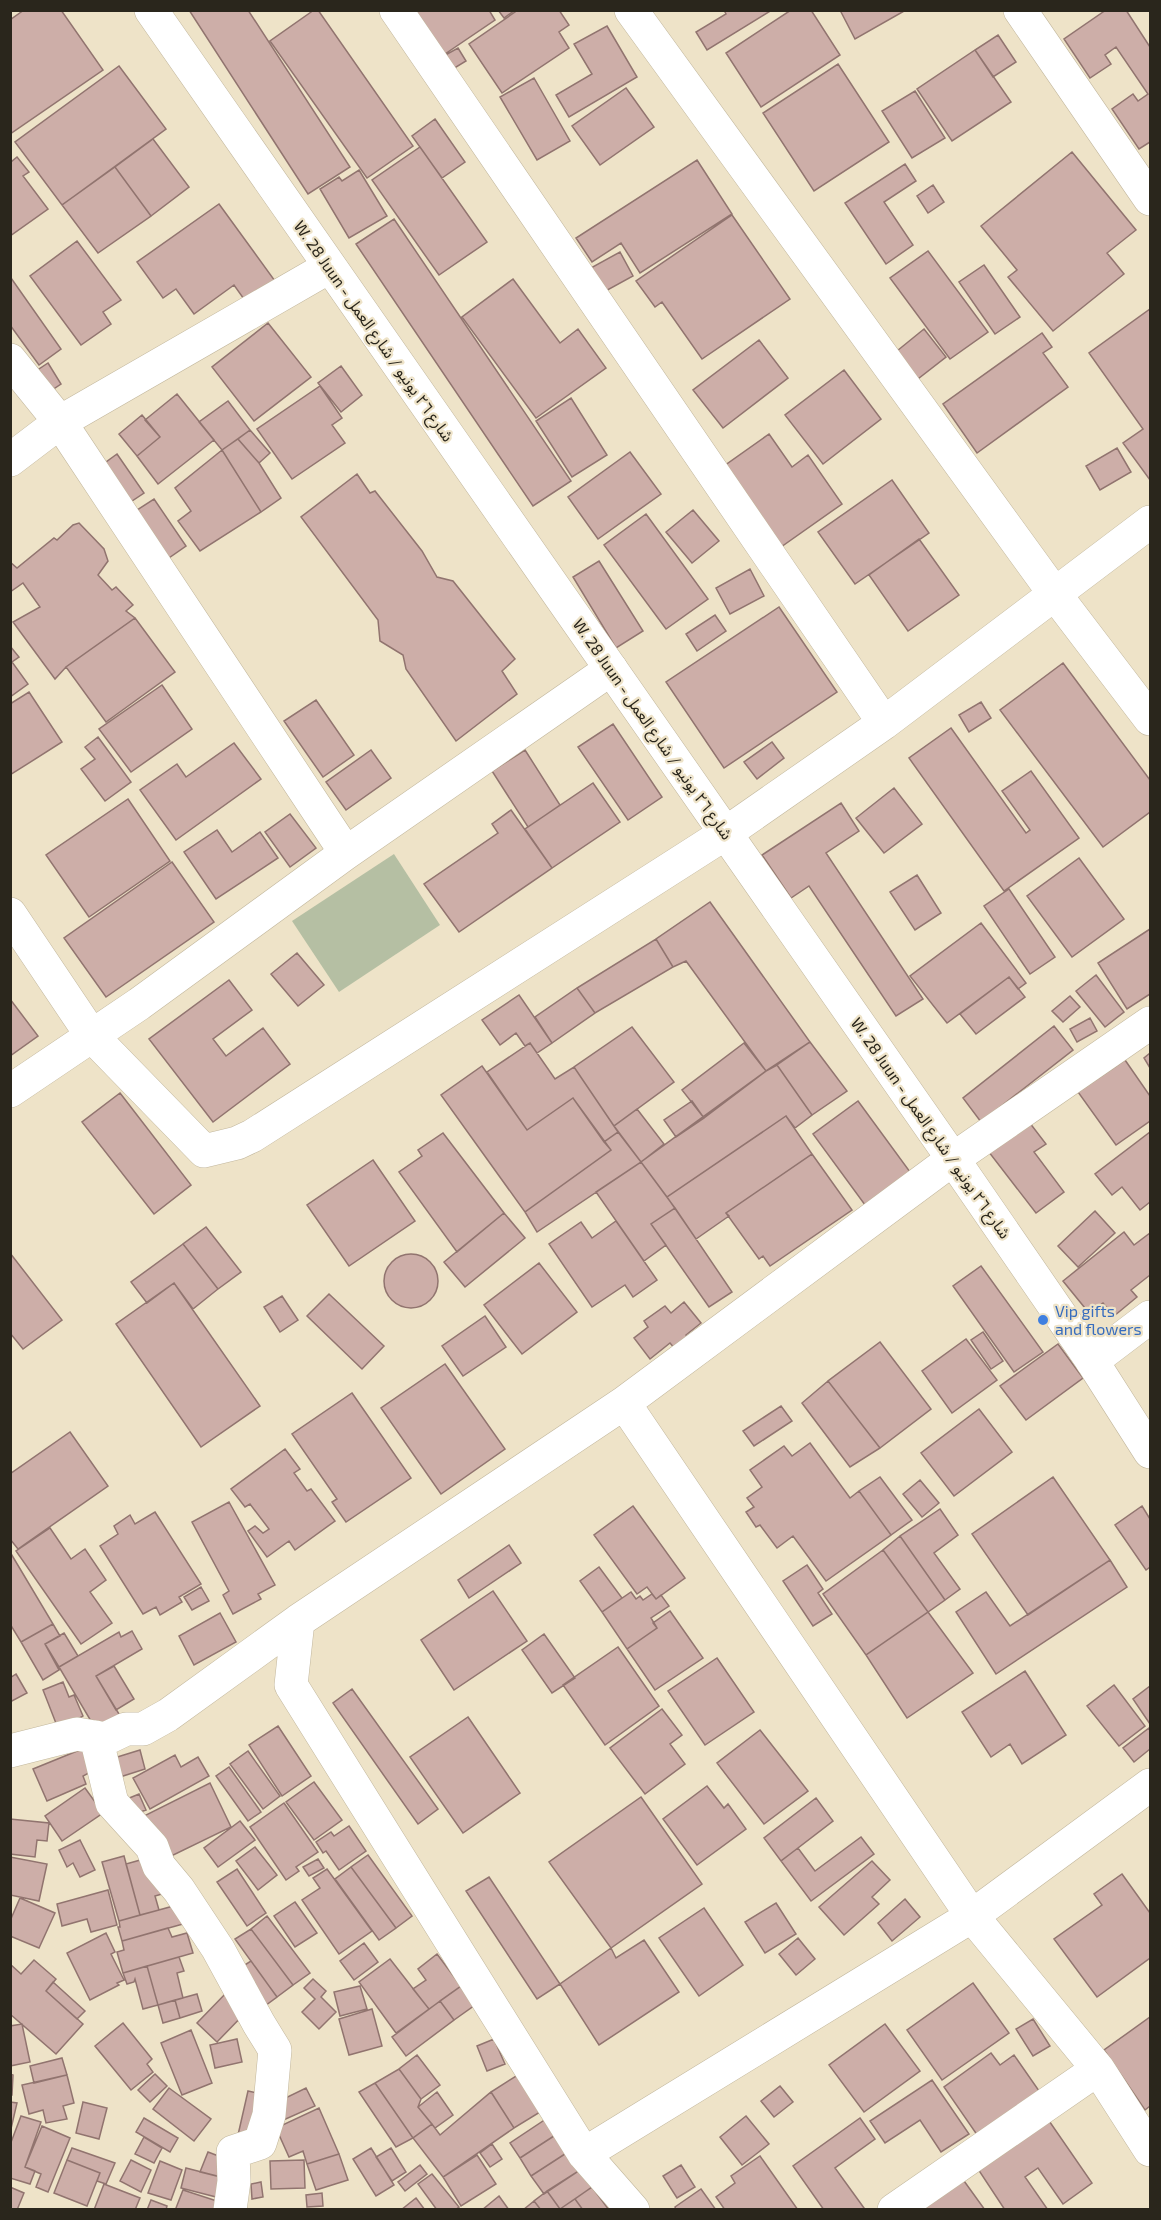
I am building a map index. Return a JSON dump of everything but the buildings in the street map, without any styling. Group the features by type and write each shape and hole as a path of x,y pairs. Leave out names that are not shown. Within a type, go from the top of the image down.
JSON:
{"street":[{"name":"W. 28 Juun - شارع ٢٦ يونيو / شارع العمل","path":"151,10 953,1159 1092,1361 1150,1452"},
{"path":"396,10 884,723"},
{"path":"632,10 1054,593 1150,719"},
{"path":"1020,10 1150,200"},
{"path":"10,460 60,422 329,267"},
{"path":"10,360 60,422 346,853"},
{"path":"10,914 92,1036 204,1151 237,1143 252,1136 726,833 884,723 1150,522"},
{"path":"10,1091 92,1036 346,853 611,669"},
{"path":"10,1751 77,1734 105,1739 126,1729 143,1729 168,1715 298,1621 624,1403 953,1159 1150,1023"},
{"path":"1092,1361 1150,1317"},
{"path":"624,1403 972,1916 1098,2069 1150,2150"},
{"path":"298,1621 291,1685 584,2154 633,2210"},
{"path":"96,1737 112,1803 152,1847 159,1866 179,1890 218,1949 275,2050 269,2115 260,2143 233,2152 234,2181 230,2210"},
{"path":"584,2154 972,1916 1150,1785"},
{"path":"894,2210 1098,2069"}],"green space":[{"path":"394,854 440,925 339,992 292,921"}],"place":[{"name":"Vip gifts and flowers","path":"1043,1320"}]}
